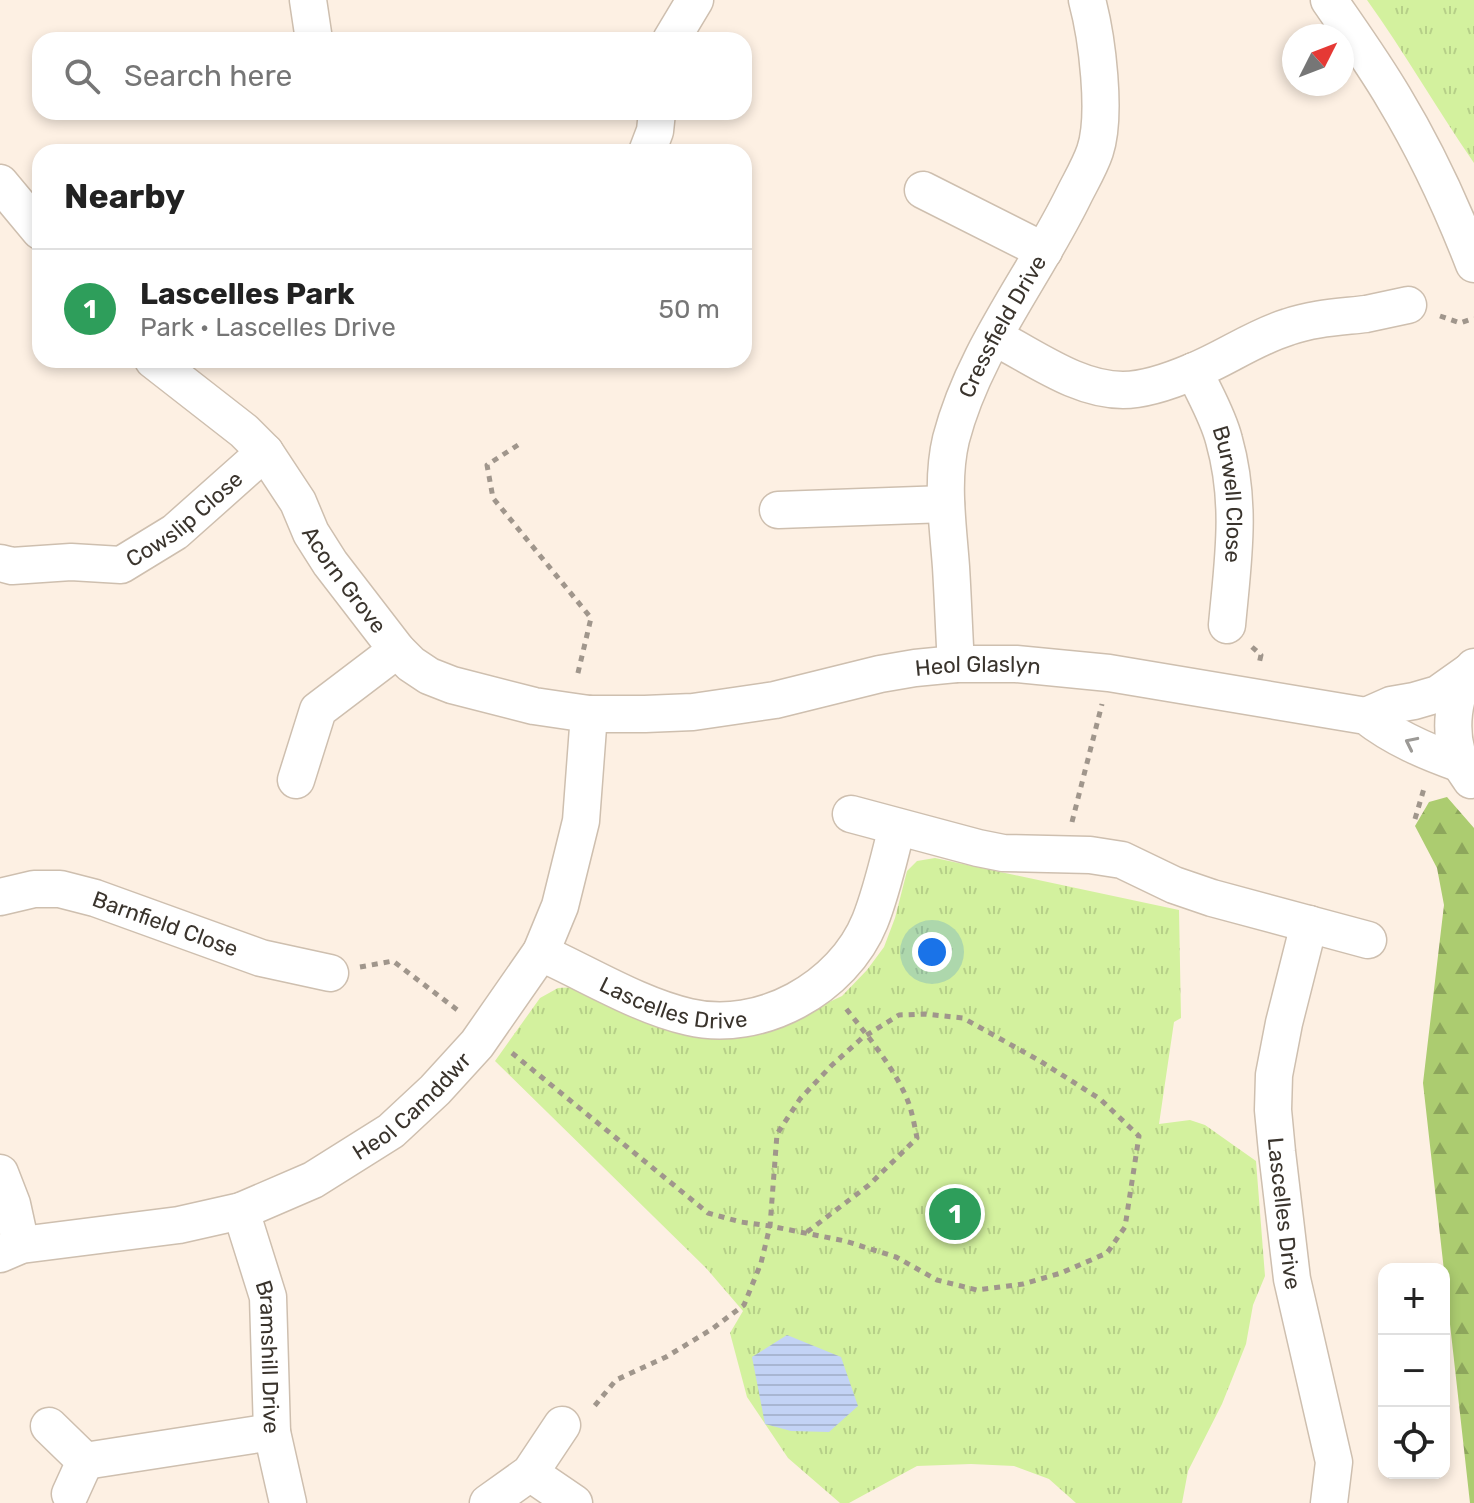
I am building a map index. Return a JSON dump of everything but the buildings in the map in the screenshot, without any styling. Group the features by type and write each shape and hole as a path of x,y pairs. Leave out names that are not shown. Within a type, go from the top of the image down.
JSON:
{"street":[{"path":"308,0 313,32"},
{"path":"676,32 695,0"},
{"name":"Cressfield Drive","path":"956,664 946,504 946,469 951,440 972,380 1064,216 1095,152 1100,130 1094,27 1087,0"},
{"path":"1329,0 1394,97 1423,149 1454,212 1474,264"},
{"path":"650,144 656,120"},
{"path":"0,183 32,221"},
{"path":"923,190 1044,251"},
{"path":"994,337 1066,375 1095,386 1124,390 1194,371 1289,326 1408,305"},
{"name":"Acorn Grove","path":"163,368 244,431 265,452 284,478 311,533 330,563 411,664 429,676 452,685 534,706 579,713"},
{"name":"Burwell Close","path":"1194,371 1224,437 1235,489 1235,534 1227,625"},
{"name":"Cowslip Close","path":"0,563 12,566 71,562 121,565 175,532 265,452"},
{"path":"778,510 946,504"},
{"path":"296,780 318,710 397,650"},
{"name":"Heol Glaslyn","path":"579,713 705,711 775,700 880,674 956,664 1016,664 1109,673 1366,716 1385,730 1467,774"},
{"path":"1467,774 1453,727 1457,698 1472,670"},
{"name":"Heol Glaslyn","path":"1366,716 1391,705 1438,694 1472,670"},
{"name":"Heol Camddwr","path":"11,1250 179,1225 241,1211 313,1180 391,1131 435,1090 477,1044 541,952 560,906 581,821 579,713"},
{"path":"851,814 1003,853 1090,855 1122,860 1174,885 1212,898 1368,940"},
{"name":"Lascelles Drive","path":"541,952 654,1006 691,1018 729,1020 769,1013 825,982 856,948 870,921 897,827"},
{"name":"Barnfield Close","path":"0,897 34,889 60,889 95,898 261,958 330,973"},
{"name":"Lascelles Drive","path":"1309,924 1284,1023 1274,1075 1273,1110 1292,1279 1334,1462 1329,1503"},
{"path":"0,1173 12,1204 11,1250"},
{"name":"Bramshill Drive","path":"241,1211 268,1297 272,1432 288,1503"},
{"path":"488,1503 530,1473 562,1425"},
{"path":"49,1426 85,1461"},
{"path":"85,1461 272,1432"},
{"path":"70,1494 85,1461"},
{"path":"530,1473 574,1503"}],"path":[{"path":"518,445 487,465 493,498 591,618 579,713"},
{"path":"1227,625 1261,655 1253,698"},
{"path":"1064,854 1109,673"},
{"path":"330,973 393,961 708,1213 741,1222 770,1226 806,1232 845,1241 896,1257 937,1280 977,1290 1023,1284 1061,1273 1107,1253 1125,1227 1139,1136 1100,1099 963,1018 899,1015 868,1035 831,1066 800,1099 777,1134 770,1226 761,1263 744,1305 666,1357 616,1380 579,1424 562,1425"},
{"path":"806,1232 869,1185 917,1138 909,1104 891,1070 868,1035 825,982"}],"green space":[{"path":"1367,0 1474,0 1474,163 1395,40"},
{"path":"1447,797 1474,828 1474,1503 1470,1503 1450,1324 1450,1263 1443,1263 1423,1083 1444,905 1437,868 1415,826 1429,802"},
{"path":"935,858 1179,910 1181,1018 1174,1022 1159,1124 1190,1120 1205,1125 1256,1161 1265,1276 1253,1305 1246,1344 1222,1404 1188,1471 1182,1503 1076,1503 1049,1479 1014,1466 971,1464 917,1466 849,1503 840,1503 788,1458 747,1397 730,1333 743,1311 706,1268 495,1061 540,998 558,988 576,987 659,1027 701,1035 810,1011 842,996 867,970 884,947 907,871 917,861"}],"water":[{"path":"787,1335 841,1357 858,1406 829,1432 791,1431 765,1424 752,1357"}],"place":[{"name":"Lascelles Park","path":"955,1214"}]}
